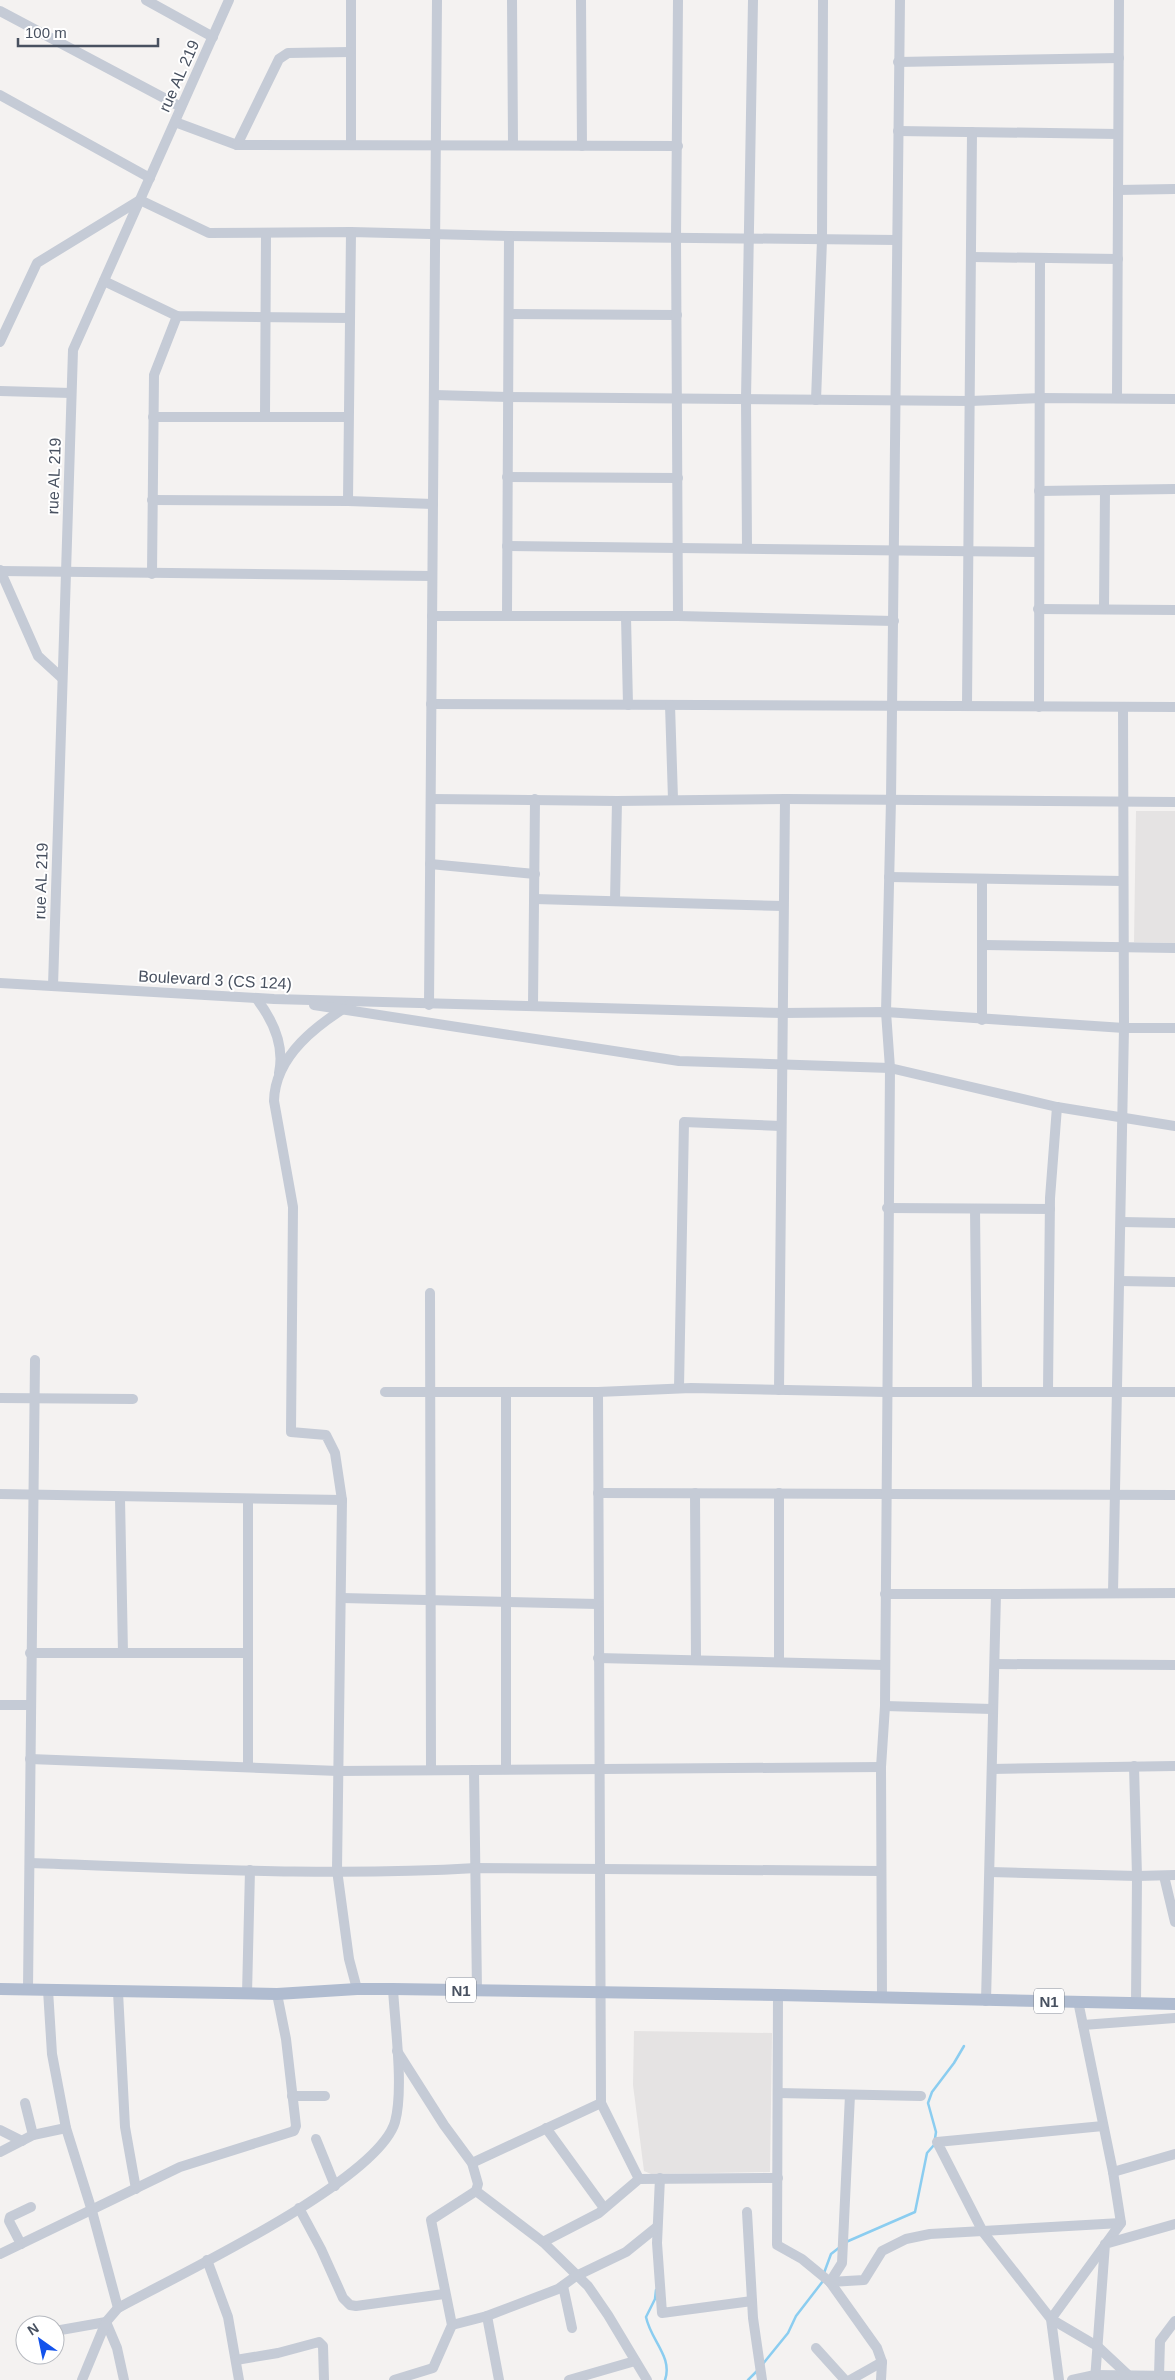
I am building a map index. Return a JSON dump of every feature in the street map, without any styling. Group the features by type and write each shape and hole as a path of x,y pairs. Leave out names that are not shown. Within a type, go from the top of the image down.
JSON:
{"main road":[{"name":"N1","path":"0,1989 247,1994 357,1989 477,1990 1175,2004"}],"street":[{"path":"146,0 213,37"},
{"path":"351,0 351,144"},
{"path":"429,1005 437,0"},
{"path":"512,0 513,144"},
{"path":"581,0 582,146"},
{"path":"678,0 676,238 678,616"},
{"path":"747,548 746,399 753,0"},
{"path":"816,400 822,240 822,0"},
{"path":"882,1997 881,1766 885,1706 887,1208 890,1068 886,1012 894,621 900,0"},
{"path":"1117,398 1119,0"},
{"name":"rue AL 219","path":"53,986 73,350 213,37 225,1"},
{"path":"0,11 181,107"},
{"path":"237,145 279,59 288,53 350,52"},
{"path":"898,62 1119,58"},
{"path":"0,95 150,178"},
{"path":"175,122 237,145 351,144 436,146 513,144 678,146"},
{"path":"898,131 1118,134"},
{"path":"967,706 970,551 972,132"},
{"path":"1118,190 1175,189"},
{"path":"0,342 37,263 140,200 208,233 351,232 509,236 897,240"},
{"path":"348,501 351,232"},
{"path":"265,416 266,234"},
{"path":"507,615 509,236"},
{"path":"972,257 1118,260"},
{"path":"1039,707 1040,259"},
{"path":"104,281 177,316 350,318"},
{"path":"509,314 677,315"},
{"path":"152,574 155,369 177,316"},
{"path":"0,391 71,393"},
{"path":"434,395 971,401 1041,398 1175,399"},
{"path":"153,417 348,417"},
{"path":"507,477 678,478"},
{"path":"1039,490 1175,489"},
{"path":"1104,609 1106,490"},
{"path":"152,500 348,501 433,504"},
{"path":"507,546 1038,552"},
{"path":"62,678 38,656 0,571 432,576"},
{"path":"1038,609 1175,610"},
{"path":"432,616 678,616 894,621"},
{"path":"626,616 628,705"},
{"path":"431,704 1175,707"},
{"path":"670,705 673,799"},
{"path":"1113,1593 1122,1222 1121,1118 1124,1028 1122,707"},
{"path":"431,799 1175,802"},
{"path":"779,1390 785,799"},
{"path":"533,1005 535,800"},
{"path":"615,901 617,801"},
{"path":"430,864 535,874"},
{"path":"889,878 1123,881"},
{"path":"982,880 984,945 982,1020"},
{"path":"535,899 783,906"},
{"path":"984,945 1175,948"},
{"name":"Boulevard 3 (CS 124)","path":"0,983 274,999 429,1005 533,1005 782,1013 886,1012 982,1020 1124,1028 1175,1028"},
{"path":"256,998 268,1013 276,1030 280,1049 278,1079"},
{"path":"274,999 679,1061 890,1068 1057,1107 1175,1126"},
{"path":"354,1002 302,1041 291,1054 274,1087 274,1101 293,1207 291,1432 326,1435 335,1453 342,1500 337,1870 349,1960 357,1989"},
{"path":"1048,1391 1050,1209 1057,1107"},
{"path":"679,1388 684,1122 781,1126"},
{"path":"887,1208 1050,1209"},
{"path":"976,1208 977,1392"},
{"path":"1122,1222 1175,1222"},
{"path":"1120,1281 1175,1282"},
{"path":"430,1293 431,1770"},
{"path":"28,1989 30,1653 35,1360"},
{"path":"385,1392 598,1392 679,1388 886,1392 1048,1391 1118,1394 1175,1392"},
{"path":"506,1392 506,1769"},
{"path":"598,1392 599,1993 601,2103 639,2179"},
{"path":"0,1398 133,1399"},
{"path":"598,1492 1175,1495"},
{"path":"695,1493 696,1660"},
{"path":"779,1493 779,1662"},
{"path":"0,1494 120,1498 342,1500"},
{"path":"120,1498 123,1653"},
{"path":"248,1500 248,1767"},
{"path":"885,1594 1175,1593"},
{"path":"986,2001 996,1594"},
{"path":"342,1598 506,1604 598,1604"},
{"path":"30,1653 247,1653"},
{"path":"598,1658 884,1665"},
{"path":"995,1664 1175,1665"},
{"path":"0,1705 30,1705"},
{"path":"885,1706 992,1709"},
{"path":"30,1759 338,1771 881,1766"},
{"path":"1134,1766 1137,1876 1136,2003"},
{"path":"992,1769 1175,1766"},
{"path":"474,1770 477,1990"},
{"path":"30,1864 250,1870 476,1868 881,1871"},
{"path":"247,1994 250,1870"},
{"path":"990,1872 1137,1876 1175,1875"},
{"path":"1164,1876 1175,1922"},
{"path":"82,2380 106,2322 118,2308 207,2260 335,2186 376,2151 388,2136 394,2123 398,2092 393,1989"},
{"path":"48,1990 52,2054 66,2128 92,2211 118,2308"},
{"path":"118,1992 126,2127 136,2189"},
{"path":"0,2254 189,2163 294,2131 296,2126 286,2039 277,1994"},
{"path":"778,1995 777,2244 802,2259 830,2282 877,2348 882,2362 881,2380"},
{"path":"1060,2380 1052,2320 1121,2223 1113,2172 1078,2001"},
{"path":"1083,2025 1175,2018"},
{"path":"394,2380 433,2368 452,2325 444,2294 431,2220 476,2191 478,2184 472,2163 444,2125 396,2050"},
{"path":"778,2094 922,2096"},
{"path":"830,2282 842,2263 850,2095"},
{"path":"292,2096 325,2096"},
{"path":"25,2103 33,2136"},
{"path":"472,2163 601,2103"},
{"path":"1103,2126 937,2142 983,2232 1052,2320 1097,2346 1128,2376"},
{"path":"0,2152 33,2136 66,2128"},
{"path":"546,2128 604,2208"},
{"path":"0,2130 22,2141"},
{"path":"316,2139 335,2186"},
{"path":"1113,2172 1175,2154"},
{"path":"660,2178 658,2227 662,2313 752,2301"},
{"path":"543,2242 599,2213 639,2179 778,2178"},
{"path":"476,2191 543,2242 588,2286 647,2380"},
{"path":"21,2244 10,2221 10,2217 31,2207"},
{"path":"299,2208 321,2249 343,2298 350,2305 444,2294"},
{"path":"747,2212 752,2301 762,2380"},
{"path":"830,2282 864,2280 882,2251 906,2239 930,2234 1121,2223"},
{"path":"1105,2244 1175,2224"},
{"path":"452,2325 487,2316 563,2286 576,2276 626,2252 658,2227"},
{"path":"1095,2377 1105,2244"},
{"path":"207,2260 228,2317 239,2380"},
{"path":"563,2286 572,2328"},
{"path":"487,2316 499,2380"},
{"path":"1159,2376 1160,2341 1175,2321"},
{"path":"65,2329 106,2322"},
{"path":"106,2322 117,2348 124,2380"},
{"path":"236,2360 278,2353 319,2342 323,2346 324,2380"},
{"path":"816,2348 845,2380"},
{"path":"569,2380 635,2361"},
{"path":"850,2380 882,2362"},
{"path":"1072,2380 1095,2377 1175,2376"}],"shaded area":[{"path":"1136,811 1175,811 1175,943 1134,942"},
{"path":"634,2031 772,2033 770,2172 651,2174 644,2171 633,2085"}],"waterway":[{"path":"846,2242 915,2212 927,2153 934,2145 936,2132 928,2103 932,2092 964,2046"},
{"path":"824,2273 831,2254 840,2247"},
{"path":"762,2365 788,2333 796,2316 823,2281"},
{"path":"656,2290 655,2299 646,2317 664,2356 667,2372 665,2380"},
{"path":"748,2380 757,2371"}]}
